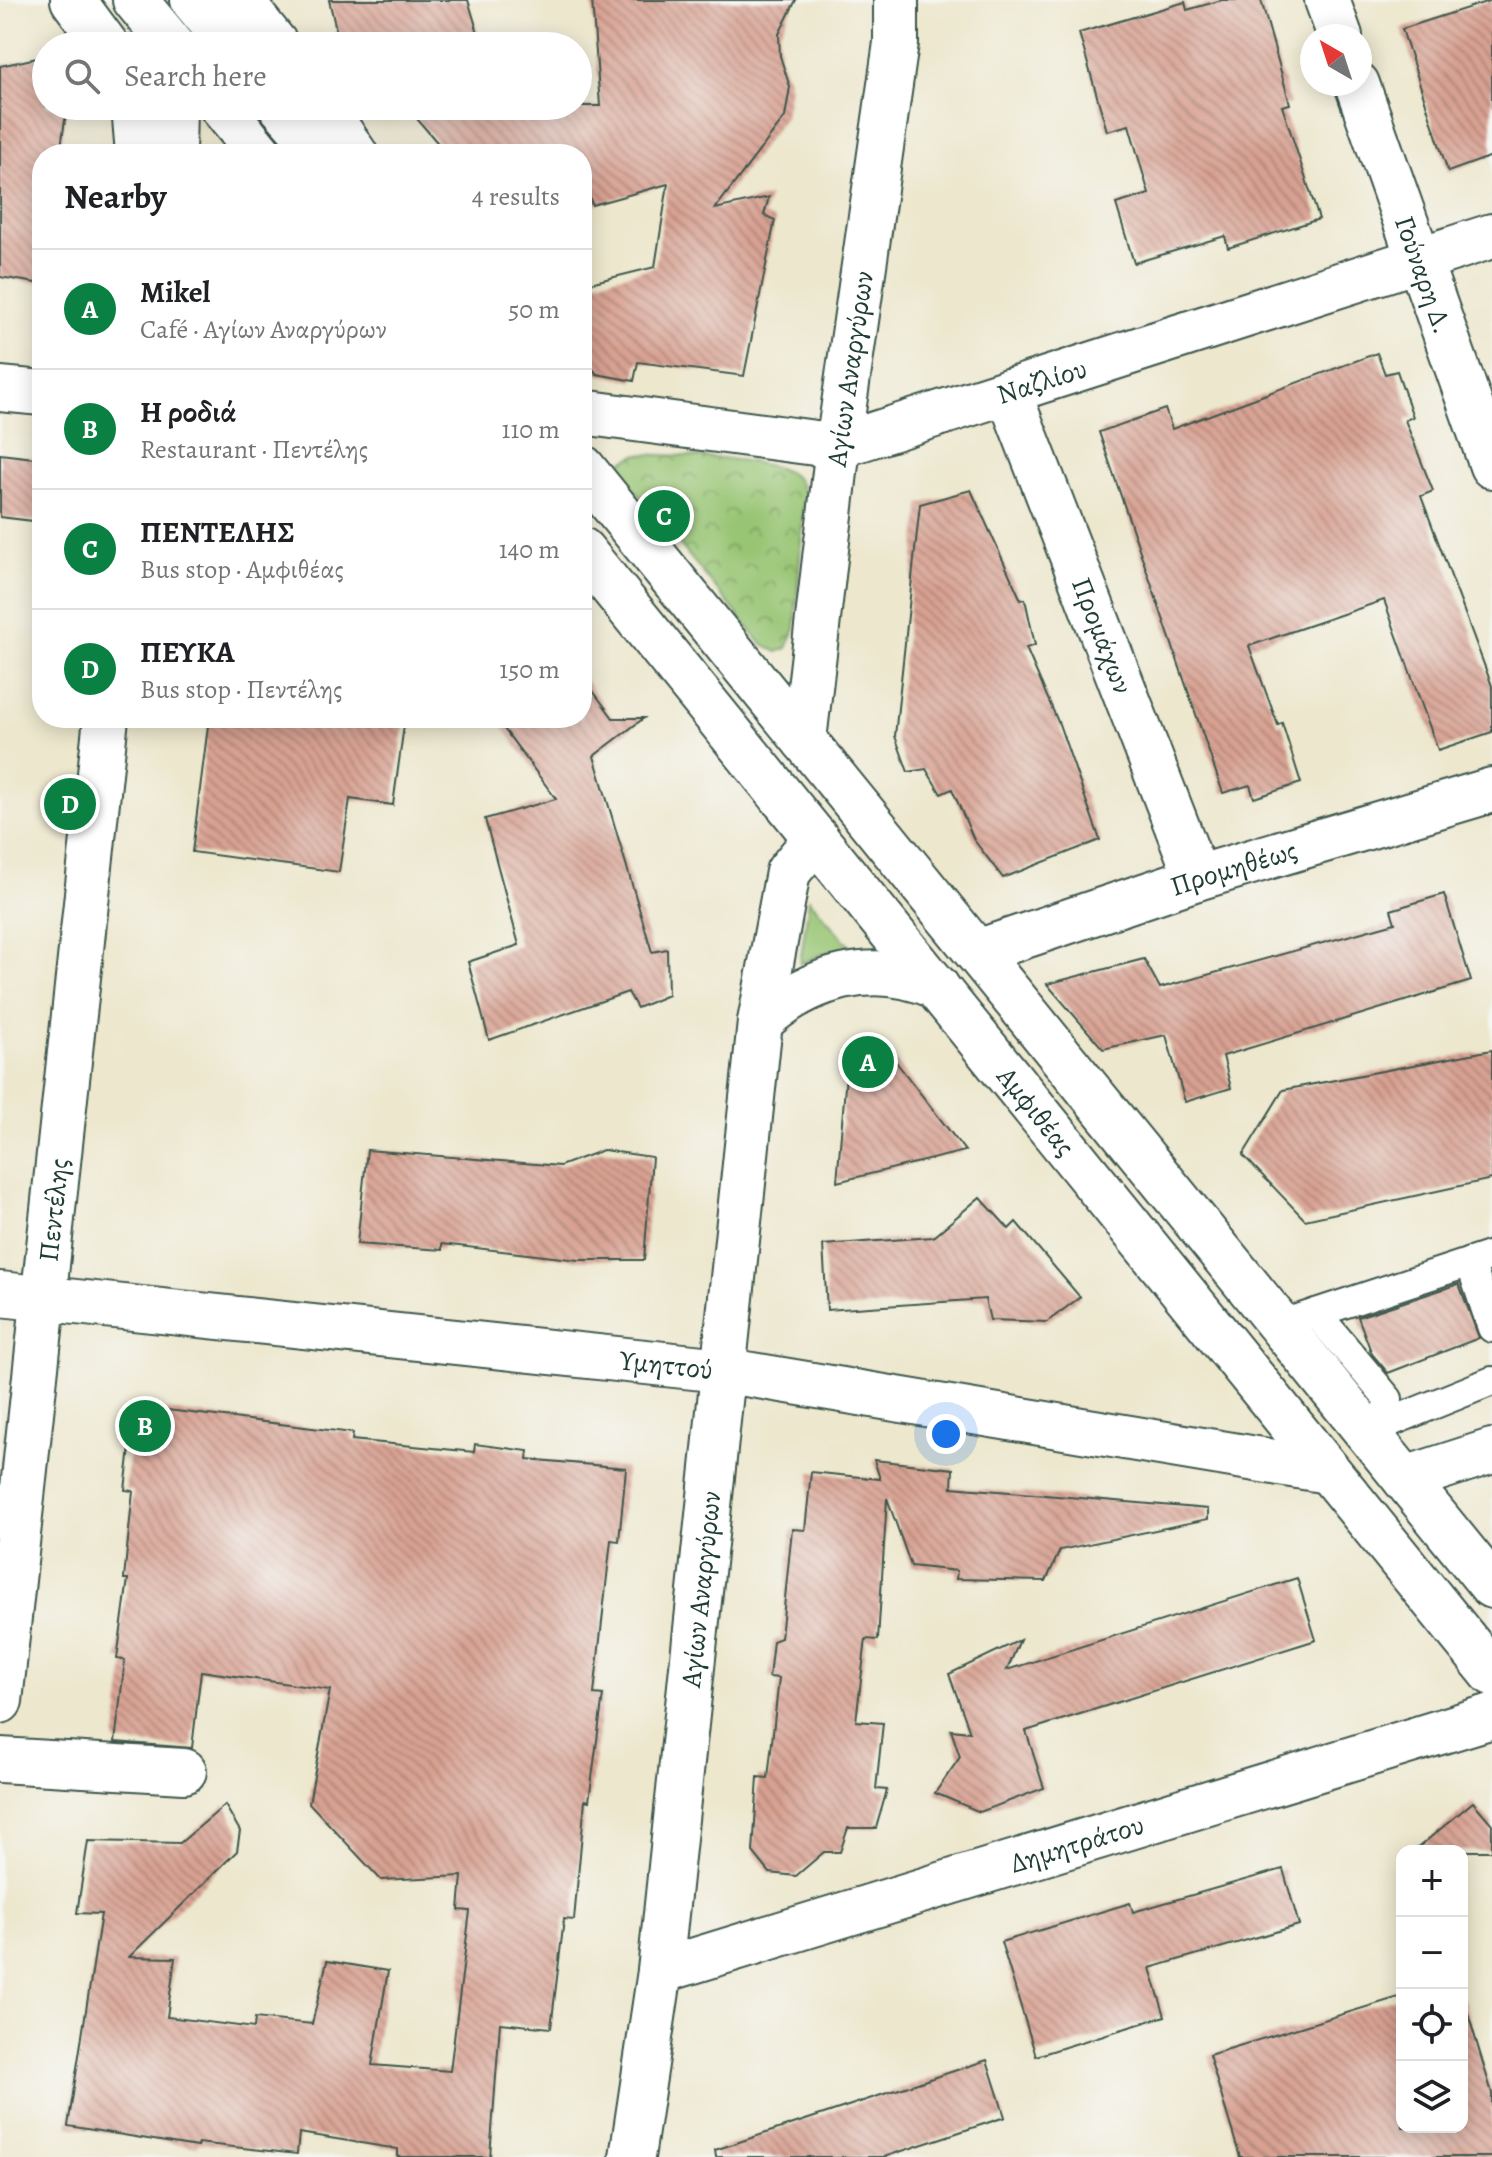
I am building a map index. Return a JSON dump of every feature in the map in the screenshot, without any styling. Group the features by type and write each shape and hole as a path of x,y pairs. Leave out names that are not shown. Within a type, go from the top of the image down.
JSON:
{"street":[{"path":"73,0 97,32"},
{"path":"193,0 219,32"},
{"path":"240,0 266,32"},
{"name":"Αγίων Αναργύρων","path":"804,740 838,446 896,43 896,0"},
{"path":"1327,0 1336,24"},
{"name":"Γούναρη Δ.","path":"1361,96 1492,466"},
{"path":"135,120 137,144"},
{"path":"173,144 174,120"},
{"path":"232,120 252,144"},
{"path":"293,120 314,144"},
{"path":"332,120 348,144"},
{"name":"Ναζλίου","path":"592,413 838,446 1492,236"},
{"path":"0,389 32,392"},
{"name":"Προμάχων","path":"1008,391 1197,878"},
{"name":"Αμφιθέας","path":"592,479 977,952 1298,1319 1492,1586"},
{"name":"Αμφιθέας","path":"592,562 1492,1673"},
{"name":"Πεντέλης","path":"0,1701 105,728"},
{"name":"Προμηθέως","path":"977,952 1197,878 1492,790"},
{"name":"Αγίων Αναργύρων","path":"632,2157 660,1971 760,1022 788,872 816,838"},
{"path":"760,1022 796,994 850,974 899,974 937,987"},
{"name":"Υμηττού","path":"0,1294 722,1370 1328,1471"},
{"path":"1392,1451 1492,1451"},
{"name":"Δημητράτου","path":"660,1971 1492,1716"},
{"path":"0,1760 184,1771"}],"lane":[{"path":"1298,1319 1481,1259 1492,1328"},
{"path":"1392,1451 1492,1381"}],"green space":[{"path":"639,454 745,461 783,470 797,479 804,494 795,629 787,648 777,652 760,642 621,473 619,463"},
{"path":"809,899 851,948 825,953 800,964"}],"building":[{"path":"329,0 468,0 478,32 337,32"},
{"path":"592,0 796,0 779,34 780,56 790,87 785,117 715,209 769,197 764,215 775,220 744,376 638,362 634,381 597,374 592,368 592,283 655,267 668,184 592,205 592,144 438,144 418,120 592,120 592,106 600,106"},
{"path":"1222,0 1261,0 1290,104 1282,106 1319,219 1228,248 1225,236 1134,263 1116,204 1149,194 1129,125 1107,131 1079,33 1185,2 1187,10"},
{"path":"1492,0 1492,156 1448,172 1402,29"},
{"path":"32,59 32,120 65,120 61,144 32,144 32,282 0,277 0,66"},
{"path":"1377,353 1385,374 1397,371 1413,417 1405,420 1433,491 1421,496 1492,686 1492,732 1438,750 1384,600 1249,646 1278,725 1282,723 1301,783 1254,798 1250,785 1223,793 1099,432 1165,409 1172,429"},
{"path":"0,454 32,458 32,521 0,517"},
{"path":"971,490 1021,600 1025,599 1035,645 1026,648 1059,724 1100,840 1003,878 974,840 952,789 941,794 926,769 908,772 895,736 920,504"},
{"path":"592,690 613,718 644,718 594,756 652,952 667,949 668,995 637,1008 628,992 489,1040 468,962 519,945 485,819 556,799 503,728 592,728"},
{"path":"208,728 404,728 393,805 350,799 339,872 192,852"},
{"path":"1444,894 1471,981 1223,1056 1231,1088 1185,1102 1166,1035 1103,1049 1047,984 1144,959 1160,988 1395,923 1391,910"},
{"path":"886,1049 965,1151 837,1182 847,1063"},
{"path":"1492,1050 1492,1179 1305,1220 1243,1155 1283,1090"},
{"path":"367,1150 560,1166 603,1150 652,1157 644,1260 579,1260 442,1244 442,1250 357,1244"},
{"path":"980,1197 1009,1229 1016,1222 1080,1297 1047,1322 990,1320 985,1299 827,1310 823,1245 933,1237"},
{"path":"1459,1284 1479,1338 1388,1373 1372,1354 1358,1317"},
{"path":"135,1406 353,1433 352,1440 474,1452 475,1444 528,1451 527,1459 626,1468 619,1541 611,1540 594,1694 603,1695 589,1801 585,1800 574,1920 564,1919 551,2028 500,2023 490,2157 398,2157 398,2149 299,2133 297,2154 198,2143 197,2147 68,2126 101,1914 77,1913 88,1841 180,1843 225,1805 240,1831 237,1851 129,1957 175,1958 167,2017 254,2028 255,2018 312,2024 327,1961 388,1971 372,2065 450,2071 470,1911 459,1910 462,1876 381,1880 309,1803 330,1690 201,1671 192,1748 115,1742 125,1660 117,1659 128,1579 124,1579 133,1491 125,1490"},
{"path":"874,1460 953,1469 952,1487 1208,1509 1208,1519 1060,1550 1046,1581 956,1579 957,1571 911,1566 887,1498 878,1640 866,1639 856,1721 883,1723 876,1789 887,1790 876,1828 848,1828 840,1852 824,1852 796,1876 770,1873 753,1852 758,1777 768,1778 779,1678 769,1677 773,1641 781,1638 792,1529 805,1530 811,1472 880,1479"},
{"path":"1297,1578 1316,1640 1026,1731 1044,1788 980,1812 935,1793 960,1757 951,1730 970,1732 949,1674 1020,1640 1007,1670"},
{"path":"1473,1802 1492,1824 1492,1851 1468,1851 1468,1845 1421,1845"},
{"path":"1283,1869 1299,1925 1150,1968 1165,2016 1036,2056 1001,1942 1130,1903 1133,1912"},
{"path":"1396,1998 1396,2133 1468,2133 1468,2014 1492,2093 1492,2157 1240,2157 1209,2055"},
{"path":"987,2060 1005,2117 884,2157 716,2157 715,2150"}],"place":[{"name":"ΠΕΝΤΕΛΗΣ","path":"664,516"},
{"name":"ΠΕΥΚΑ","path":"70,804"},
{"name":"Mikel","path":"868,1062"},
{"name":"Η ροδιά","path":"145,1426"}]}
